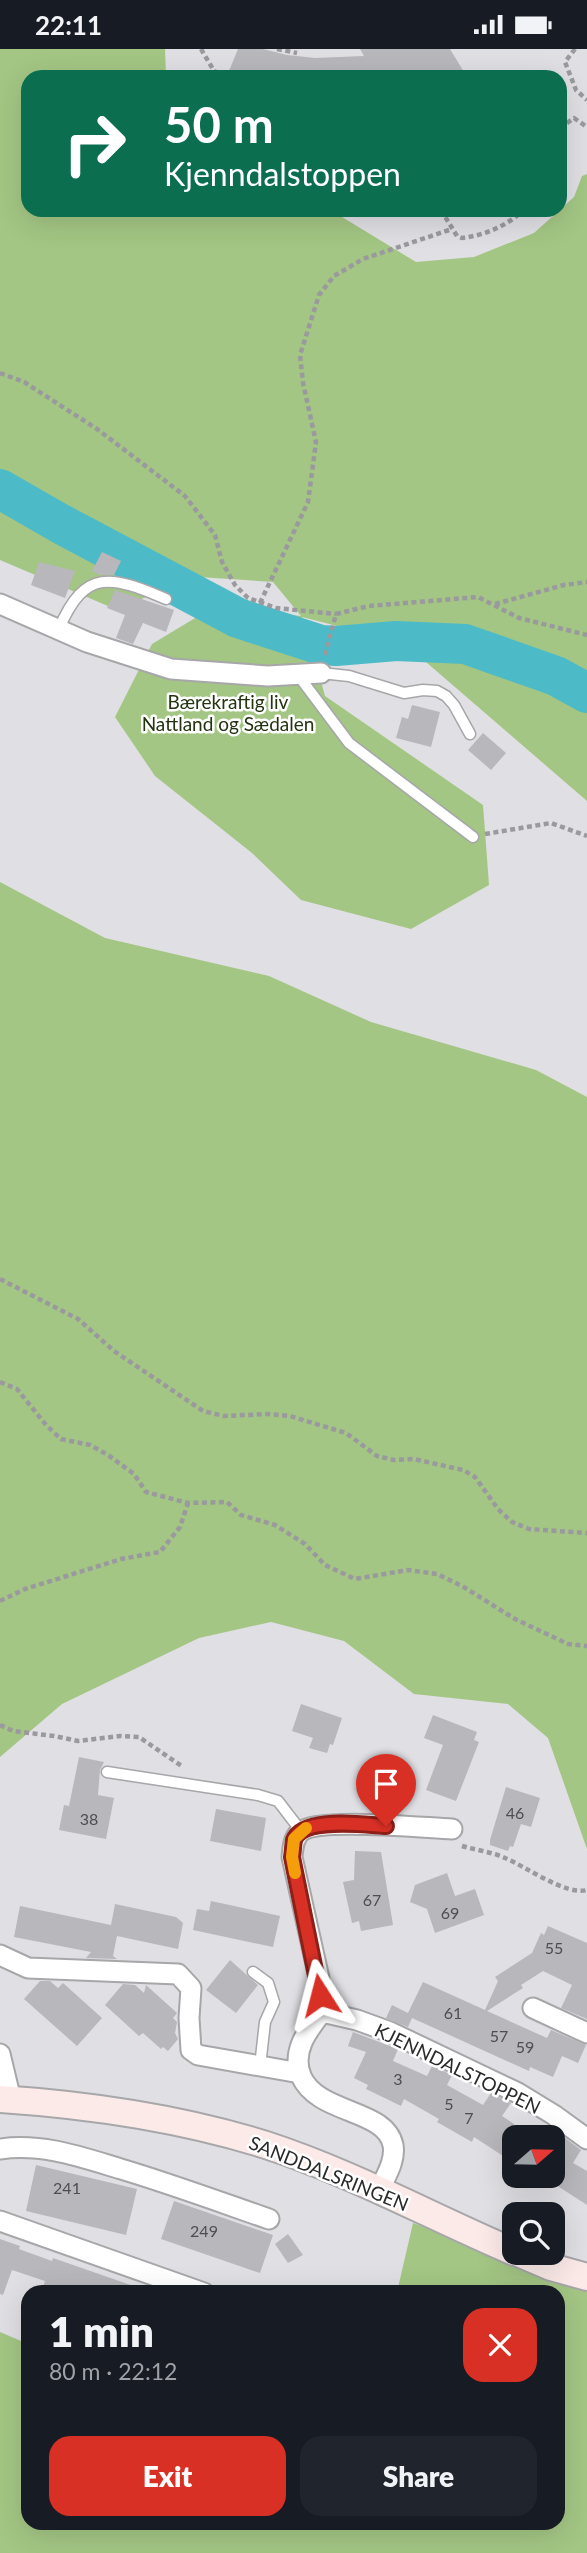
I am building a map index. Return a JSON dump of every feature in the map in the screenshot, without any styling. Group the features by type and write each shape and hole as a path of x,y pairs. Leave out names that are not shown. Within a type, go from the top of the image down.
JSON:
{"main road":[{"name":"SANDDALSRINGEN","path":"5,2100 88,2107 204,2128 266,2145 379,2191 502,2246"},
{"name":"SANDDALSRINGEN","path":"546,2265 587,2277"}],"street":[{"path":"0,604 87,642 171,669 268,676 321,673"},
{"path":"379,2191 394,2154 386,2130 359,2115 322,2100 309,2088 300,2073 301,2042 322,2012 318,1977 292,1857 294,1839 301,1831 311,1826 334,1824 445,1828"},
{"path":"0,1955 28,1968 178,1974 191,1988 191,2050 198,2055 300,2073"},
{"path":"533,2008 587,2033"},
{"name":"KJENNDALSTOPPEN","path":"322,2012 357,2020 390,2032 518,2093 587,2139"},
{"name":"SANDDALSRINGEN","path":"0,2054 5,2100"},
{"path":"0,2149 41,2147 67,2153 269,2219"},
{"path":"0,2221 181,2285"}],"lane":[{"path":"59,629 80,591 90,586 109,582 129,584 166,599"},
{"path":"321,673 349,676 404,693 437,691 454,705 470,734"},
{"path":"298,674 349,743 474,837"},
{"path":"107,1772 258,1795 278,1801 301,1831"},
{"path":"253,1972 268,1983 274,2002 265,2022 260,2066"}],"path":[{"path":"201,49 213,70"},
{"path":"277,49 297,53"},
{"path":"575,49 565,62 576,90 587,100"},
{"path":"567,123 575,118 587,127"},
{"path":"445,217 462,239 476,237 502,226 514,217"},
{"path":"260,603 308,502 316,442 303,383 300,355 319,295 334,276 363,259 452,229"},
{"path":"0,373 24,382 97,429 185,496 215,535 222,562 235,586 248,598 276,608 337,614 369,606 478,597 519,618 587,635"},
{"path":"495,605 564,585 587,582"},
{"path":"326,648 337,614"},
{"path":"474,837 551,823 587,836"},
{"path":"0,1279 78,1319 114,1351 203,1411 224,1416 290,1416 345,1433 377,1456 394,1460 414,1459 463,1470 475,1477 498,1509 512,1522 529,1529 587,1533"},
{"path":"0,1382 17,1389 61,1439 90,1445 108,1455 134,1474 146,1492 188,1503 227,1502 242,1515 275,1525 305,1544 325,1565 355,1579 408,1570 437,1574 515,1619 568,1644 587,1646"},
{"path":"0,1601 25,1589 121,1559 160,1552 180,1527 188,1503"},
{"path":"0,1725 13,1731 54,1735 78,1741 120,1736 139,1737 169,1755 198,1785"},
{"path":"445,1828 439,1840 504,1857 565,1887 581,1892 587,1890"}],"green space":[{"name":"Bærekraftig liv Nattland og Sædalen","path":"0,49 165,49 166,70 21,70 21,217 342,217 416,262 474,257 534,233 552,217 567,217 567,203 574,197 582,176 587,174 587,801 419,656 396,641 302,617 321,645 315,660 325,696 483,805 489,885 411,929 301,900 252,853 155,776 115,717 152,644 215,606 301,616 273,582 199,577 115,609 0,560"},
{"path":"0,882 105,938 269,976 371,1022 536,1070 587,1097 587,1849 548,1738 508,1704 414,1694 344,1641 271,1622 199,1638 62,1704 0,1757"},
{"path":"413,2223 502,2255 502,2265 531,2265 587,2285 587,2553 0,2553 0,2332 21,2341 21,2530 565,2530 565,2285 399,2285"}],"building":[{"path":"238,49 263,49 315,58 364,56 360,49 450,49 463,70 229,70"},
{"path":"102,552 121,561 114,575 100,575 92,571"},
{"path":"39,562 75,571 65,598 31,585"},
{"path":"115,590 174,610 166,632 143,623 133,644 116,638 125,615 107,608"},
{"path":"412,705 440,712 431,747 396,738 402,717 408,719"},
{"path":"483,733 506,753 491,770 468,750"},
{"path":"301,1704 342,1718 333,1745 330,1744 327,1753 309,1748 313,1738 292,1731"},
{"path":"433,1715 477,1732 474,1740 479,1742 456,1801 426,1790 443,1745 424,1738"},
{"path":"79,1757 104,1762 100,1770 98,1795 114,1798 106,1839 59,1830 64,1805 69,1806"},
{"path":"506,1787 540,1798 531,1827 521,1824 513,1847 510,1846 508,1851 490,1845"},
{"path":"216,1809 266,1818 261,1851 210,1841"},
{"path":"355,1851 381,1852 393,1925 361,1931 359,1921 352,1923 343,1882 354,1880"},
{"path":"447,1873 455,1896 475,1889 484,1915 435,1933 427,1909 410,1902 415,1885"},
{"path":"211,1901 280,1916 273,1947 193,1930 197,1909 209,1911"},
{"path":"115,1904 176,1917 183,1923 178,1949 117,1936 113,1956 117,1959 86,1958 91,1952 14,1937 20,1906 111,1925"},
{"path":"548,1926 587,1943 587,2019 561,2008 572,1985 543,1971 521,1985 523,1988 487,2011 547,2038 551,2030 586,2045 578,2063 562,2056 553,2077 530,2067 529,2071 412,2018 408,2027 386,2018 392,2005 408,2013 423,1982 485,2010 498,1981 495,1977 532,1953 541,1933 544,1935"},
{"path":"230,1960 258,1985 236,2013 206,1990"},
{"path":"40,1981 50,1981 58,1988 63,1983 102,2018 77,2046 24,1999"},
{"path":"123,1984 135,1985 144,1993 146,1985 177,2013 173,2018 177,2022 175,2033 178,2039 168,2051 163,2047 161,2049 143,2033 139,2036 105,2005"},
{"path":"353,2032 398,2049 393,2061 427,2076 432,2066 452,2075 447,2085 483,2105 491,2093 511,2103 502,2116 514,2125 502,2125 502,2155 474,2137 472,2142 437,2122 439,2119 404,2099 401,2106 366,2089 368,2085 354,2078 366,2052 348,2046"},
{"path":"565,2138 581,2150 573,2163 587,2171 587,2205 561,2188 565,2188"},
{"path":"36,2165 137,2189 126,2235 26,2211"},
{"path":"174,2201 273,2235 260,2273 161,2239"},
{"path":"288,2234 303,2255 288,2263 275,2244"},
{"path":"0,2239 52,2261 53,2258 131,2285 44,2285 45,2281 12,2270 3,2295 0,2294"}],"waterway":[{"path":"0,489 238,618 321,645 396,641 465,644 556,676 587,693"}],"slow traffic":[{"path":"295,1873 292,1857 294,1839 306,1828"}],"route":[{"path":"320,1995 292,1857 294,1839 301,1831 311,1826 386,1826"}]}
